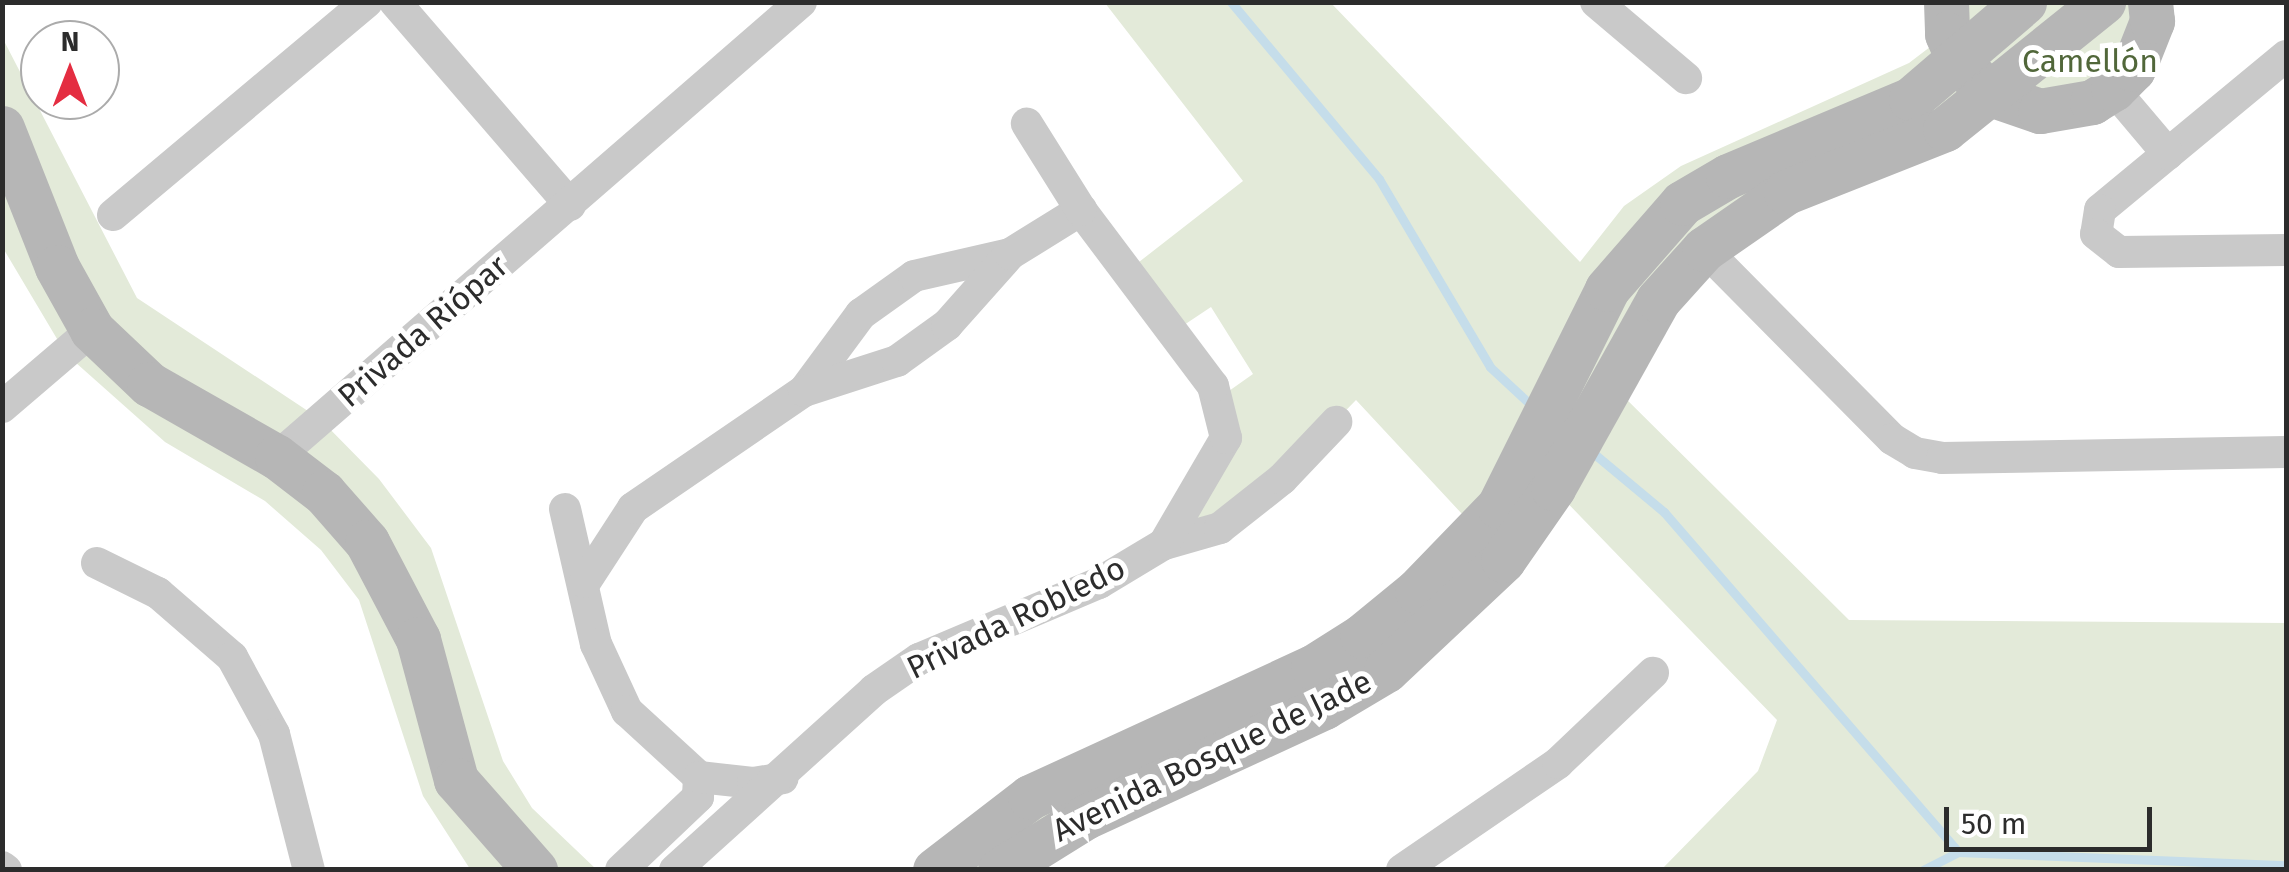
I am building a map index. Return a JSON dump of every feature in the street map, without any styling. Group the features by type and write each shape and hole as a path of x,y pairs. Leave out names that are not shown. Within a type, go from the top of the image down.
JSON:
{"street":[{"path":"113,215 367,2"},
{"path":"396,2 570,205"},
{"name":"Privada Riópar","path":"277,457 802,2"},
{"path":"1596,2 1686,78"},
{"path":"1946,2 1947,34 1975,78 2040,111 2092,102 2114,89 2133,69 2152,20 2150,2"},
{"name":"Avenida Bosque de Jade","path":"1000,870 1085,818 1324,708 1386,670 1442,622 1502,560 1553,488 1667,290 1704,249 1786,192 1945,129 2024,2"},
{"name":"Avenida Bosque de Jade","path":"935,870 1030,797 1313,667 1417,591 1499,506 1629,258 1682,203 1728,176 1911,98 1975,78 2104,2"},
{"path":"2286,56 2100,210 2096,234 2119,252 2286,250"},
{"path":"2114,89 2168,154"},
{"name":"Privada Robledo","path":"1027,124 1081,210 1218,397 1226,438 1164,544"},
{"path":"2,128 57,267 92,330 149,384 277,457 344,513 393,582 418,639 456,780 519,865"},
{"path":"584,582 633,508 804,391 897,360 947,324 1010,254 1081,210"},
{"path":"1704,249 1892,439 1915,454 1942,458 2286,452"},
{"path":"804,391 861,314 914,276 1010,254"},
{"path":"1629,258 1667,290"},
{"path":"2,407 92,330"},
{"name":"Privada Robledo","path":"675,870 783,778 834,724 919,660 1099,583 1164,544 1220,528 1282,479 1336,422"},
{"path":"565,509 596,644 627,711 699,777 753,783 783,778"},
{"path":"97,563 158,593 232,657 274,734 309,870"},
{"path":"1412,868 1558,763 1653,673"},
{"path":"621,870 698,797 699,777"}],"green space":[{"name":"Camellón","path":"1105,3 1331,3 1580,262 1624,206 1681,166 1909,63 1947,34 1946,3 2150,3 2152,21 2133,69 2092,102 2040,111 1990,94 1945,129 1786,192 1740,220 1658,300 1610,383 1849,620 2286,623 2286,869 1662,869 1758,771 1777,720 1553,488 1503,560 1386,670 1324,707 1085,817 1000,869 935,870 1030,797 1313,667 1417,591 1476,529 1356,400 1280,478 1218,527 1171,538 1229,439 1219,398 1253,374 1211,307 1175,331 1130,269 1243,181"},
{"path":"2,37 20,72 20,120 45,120 137,298 320,419 379,479 431,548 503,761 532,808 596,869 470,869 423,796 359,600 321,550 265,501 165,442 66,354 3,248"}],"waterway":[{"path":"1231,2 1379,179 1490,367 1530,404"},
{"path":"1592,452 1664,512 1958,852"},
{"path":"1923,870 1958,852 2286,865"}]}
